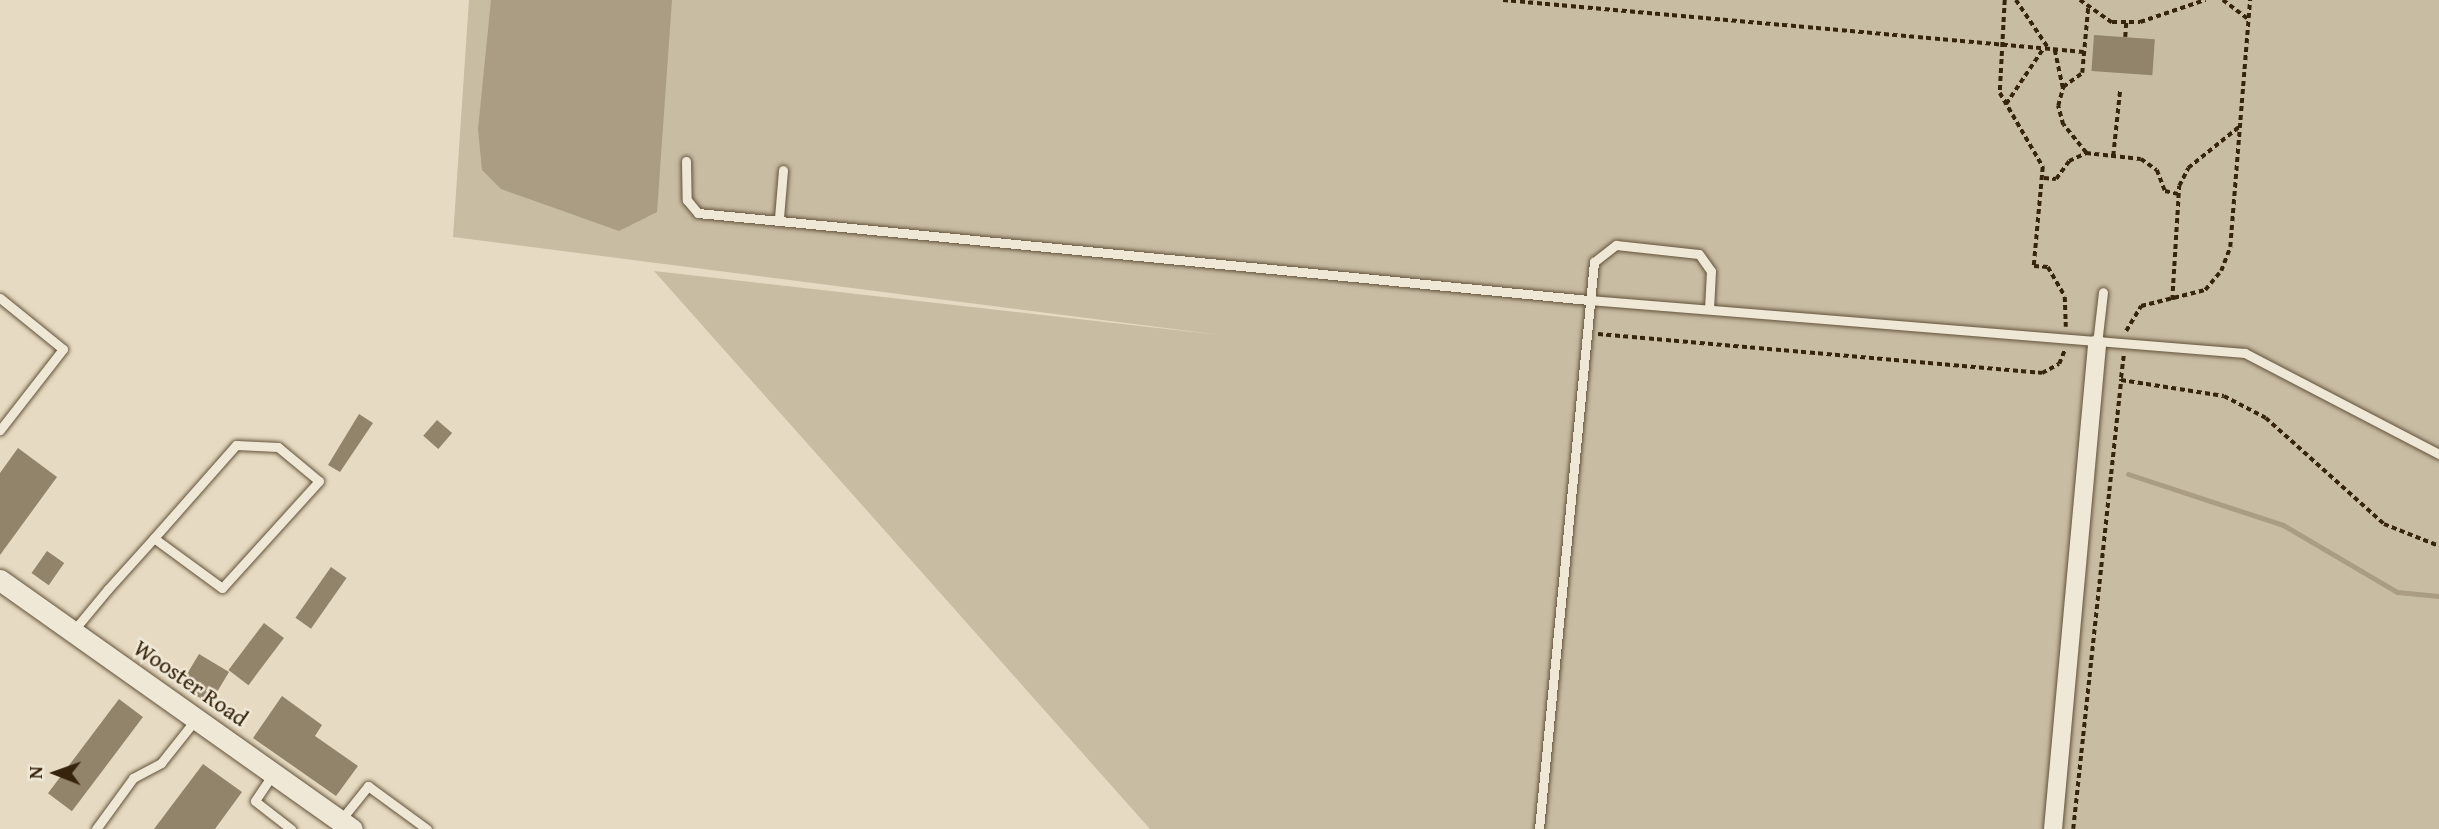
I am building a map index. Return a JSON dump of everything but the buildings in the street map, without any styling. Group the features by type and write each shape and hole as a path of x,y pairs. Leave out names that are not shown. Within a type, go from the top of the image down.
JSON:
{"street":[{"path":"2053,829 2097,344"},
{"name":"Wooster Road","path":"0,580 346,825"}],"lane":[{"path":"686,161 684,186 698,213 779,218 1589,300 1709,308 2097,344 2245,353 2439,454"},
{"path":"779,218 783,170"},
{"path":"1539,829 1594,262 1616,245 1699,254 1711,271 1709,308"},
{"path":"2097,344 2104,292"},
{"path":"0,298 64,349 0,430"},
{"path":"73,631 154,538 236,445 278,447 319,481 222,588 154,538"},
{"path":"96,829 133,778 161,763 196,719"},
{"path":"273,773 255,801 291,829"},
{"path":"346,825 368,786 427,829"}],"path":[{"path":"1503,0 2084,52"},
{"path":"1596,347 1597,334 2042,373 2059,365 2065,341 2065,297 2048,267 2034,266 2043,178 2036,146 2005,106 1998,79 2005,0"},
{"path":"2016,0 2049,49"},
{"path":"2080,0 2088,7 2126,22 2205,0"},
{"path":"2223,0 2248,19"},
{"path":"2073,829 2124,346 2131,315 2205,290 2221,271 2230,247 2250,0"},
{"path":"2063,86 2082,72 2088,7"},
{"path":"2124,37 2126,22"},
{"path":"2005,106 2011,88 2043,49"},
{"path":"2055,50 2063,86 2063,125 2086,153"},
{"path":"2113,156 2120,89"},
{"path":"2172,300 2178,194 2188,168 2240,126"},
{"path":"2043,178 2056,179 2069,161 2086,153 2113,156 2150,163 2165,191 2178,194"},
{"path":"2122,380 2224,396 2266,418 2384,524 2439,546"}],"shaded area":[{"path":"469,0 2439,0 2439,829 1150,829 654,271 1220,335 453,237"},
{"path":"491,0 672,0 657,212 619,231 501,189 482,170 478,129"}],"waterway":[{"path":"2128,474 2283,525 2397,592 2439,596"}]}
